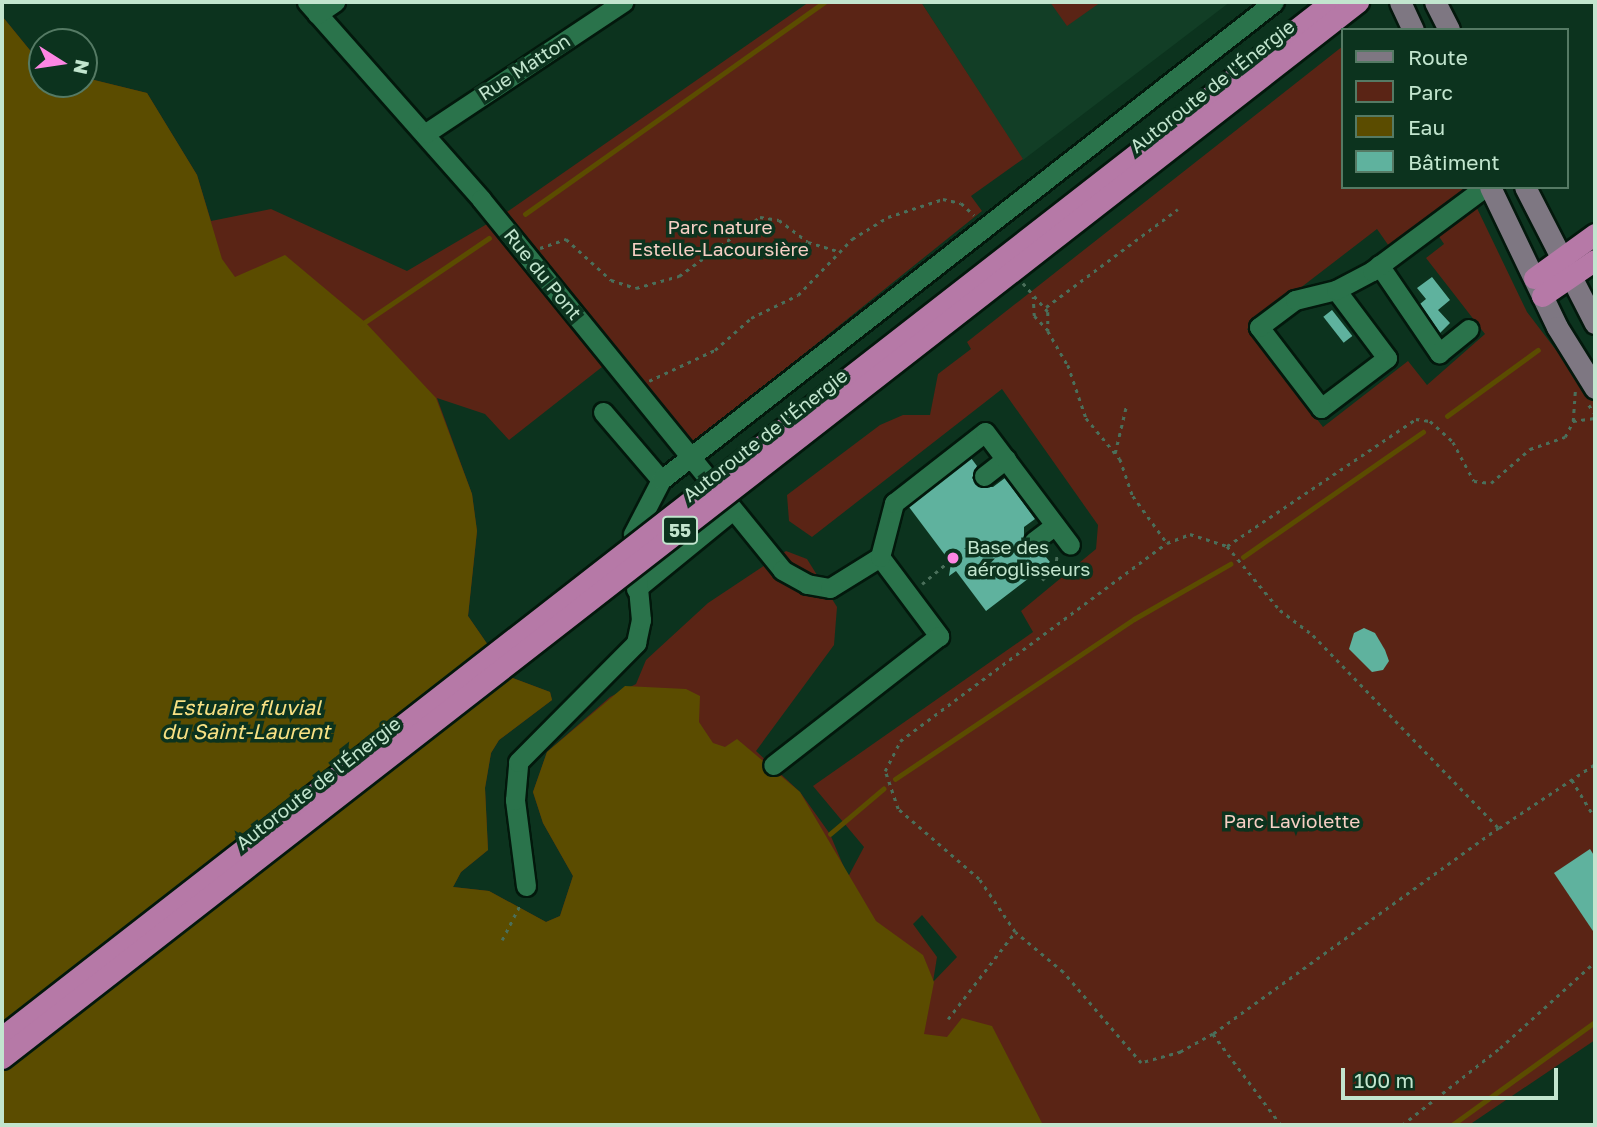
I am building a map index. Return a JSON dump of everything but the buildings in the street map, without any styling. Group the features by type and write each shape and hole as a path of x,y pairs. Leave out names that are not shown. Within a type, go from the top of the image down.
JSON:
{"highway":[{"name":"Autoroute de l'Énergie","path":"2,1037 1331,2"},
{"name":"Autoroute de l'Énergie","path":"2,1058 1358,2"},
{"path":"1566,269 1595,234"},
{"path":"1538,287 1566,269 1595,260"}],"main road":[{"path":"1400,2 1412,28"},
{"path":"1435,2 1448,28"},
{"path":"1491,189 1585,387"},
{"path":"1526,189 1595,323"}],"street":[{"path":"312,8 335,2"},
{"name":"Rue Matton","path":"426,133 623,2"},
{"path":"526,886 515,800 518,762 628,654 640,632 633,534 662,481 1273,2"},
{"name":"Rue du Pont","path":"312,8 426,133 789,577 830,587 880,557"},
{"path":"1336,290 1387,358 1321,408 1259,327 1295,300 1336,290 1379,265 1482,189"},
{"path":"1379,265 1439,353 1469,329"},
{"path":"603,412 662,481"},
{"path":"772,765 939,636 880,557 894,503 985,432 1006,459 1025,494 1055,525 1052,544"},
{"path":"984,475 1006,459"},
{"path":"636,589 733,510"}],"path":[{"path":"641,385 709,353 751,318 798,295 860,232 921,202 953,200 977,220"},
{"path":"1045,308 1178,209"},
{"path":"534,252 552,239 566,239 611,280 636,288 679,276 760,217 779,220 808,242 840,252"},
{"path":"1030,292 1045,308 1048,331"},
{"path":"1033,297 1034,316 1048,331 1068,365 1086,418 1115,453 1133,496 1167,543"},
{"path":"1227,546 1413,419 1427,420 1444,432 1471,479 1484,485 1530,449 1560,442 1573,421 1585,387"},
{"path":"1115,453 1126,407"},
{"path":"1573,421 1595,418"},
{"path":"1499,828 1313,635 1280,610 1227,546 1194,534 1167,543 900,741 888,757 885,771 898,809 979,879 1015,932 1063,972 1142,1063 1181,1052 1213,1034 1499,828 1595,764"},
{"path":"1042,580 1055,569 1057,555 1052,544"},
{"path":"908,595 949,561"},
{"path":"1572,780 1595,818"},
{"path":"502,940 518,909"},
{"path":"948,1019 1015,932"},
{"path":"1402,1125 1500,1048 1595,961"},
{"path":"1213,1034 1281,1125"}],"shaded area":[{"path":"921,2 1230,2 1023,160"}],"green space":[{"path":"809,2 921,2 1023,159 971,196 982,211 689,446 616,356 509,440 485,414 437,398 472,494 477,531 468,616 510,677 550,692 552,700 499,740 491,753 485,788 488,850 461,872 453,887 489,891 546,922 560,916 573,876 543,823 533,792 547,752 610,697 636,684 646,660 708,603 786,551 807,559 837,607 834,645 756,751 800,792 830,834 848,877 864,847 813,786 1033,632 1021,611 1096,549 1098,525 1002,389 812,537 789,521 787,495 880,425 903,415 930,415 938,374 971,349 967,342 1342,47 1342,189 1466,189 1391,249 1377,229 1247,329 1323,427 1408,361 1427,385 1485,334 1426,258 1444,244 1434,229 1475,204 1527,312 1595,401 1595,1040 1469,1125 594,1125 500,996 44,98 98,98 98,81 147,93 197,175 211,221 271,209 407,271 504,214","holes":["922,915 957,957 933,982 937,957 913,924"]},
{"path":"1050,2 1101,2 1067,26"},
{"path":"2,16 28,48 28,67"}],"water":[{"name":"Estuaire fluvial du Saint-Laurent","path":"2,16 28,48 28,98 98,98 98,81 147,93 197,175 222,259 235,277 285,255 365,322 436,398 472,494 477,531 468,616 510,677 550,692 552,700 499,740 491,753 485,788 488,850 461,872 453,887 489,891 546,922 560,916 573,876 543,823 533,792 547,752 625,686 686,689 700,696 699,722 713,743 725,747 737,739 800,792 876,921 923,955 934,982 924,1034 947,1037 962,1018 992,1026 1043,1125 2,1125"}],"waterway":[{"path":"525,214 824,2"},
{"path":"362,324 489,238"},
{"path":"1447,416 1538,350"},
{"path":"1243,557 1423,432"},
{"path":"895,779 1134,619 1230,564"},
{"path":"830,834 883,789"},
{"path":"1452,1125 1595,1022"}],"place":[{"name":"Base des aéroglisseurs","path":"953,558"}],"park label":[{"name":"Parc nature Estelle-Lacoursière","path":"720,238"},
{"name":"Parc Laviolette","path":"1292,821"}]}
